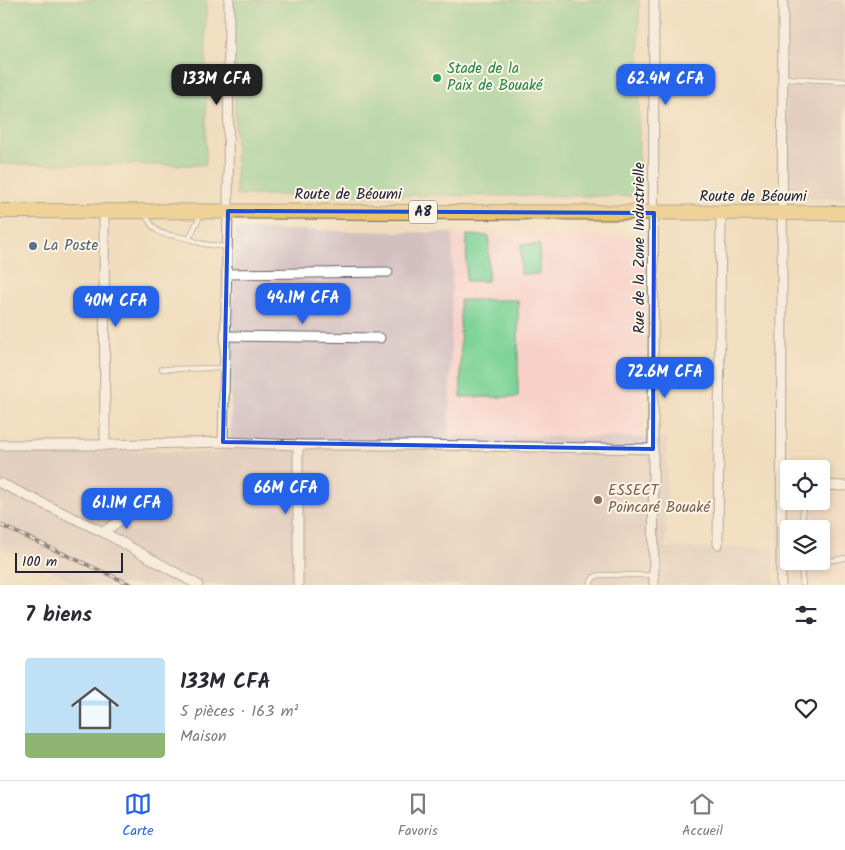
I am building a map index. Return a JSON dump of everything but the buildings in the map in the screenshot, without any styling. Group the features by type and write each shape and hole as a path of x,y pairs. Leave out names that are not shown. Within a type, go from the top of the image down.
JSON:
{"main road":[{"name":"Route de Béoumi","path":"0,210 845,213"}],"street":[{"path":"223,442 228,211 229,0"},
{"name":"Rue de la Zone Industrielle","path":"654,0 654,580"},
{"path":"784,0 785,460"},
{"path":"104,211 105,445"},
{"path":"718,544 721,213"},
{"path":"227,274 388,272"},
{"path":"226,336 380,338"},
{"path":"0,445 223,442 298,445 653,449"},
{"path":"298,445 298,585"},
{"path":"0,482 103,532 198,585"},
{"path":"830,485 845,486"},
{"path":"103,532 138,508"},
{"path":"781,585 784,510"}],"lane":[{"path":"784,78 845,81"},
{"path":"144,211 155,230 160,233 203,244 227,247"},
{"path":"189,239 202,211"},
{"path":"162,369 225,368"},
{"path":"830,560 845,558"},
{"path":"801,570 803,585"},
{"path":"590,585 593,578 599,575 654,580"}],"highlighted area":[{"path":"228,211 654,213 653,449 223,442"}],"shaded area":[{"path":"785,0 845,0 845,199 787,199"},
{"path":"235,229 453,233 449,436 667,438 666,548 774,548 774,585 81,585 0,547 0,450 216,452 230,447"},
{"path":"453,233 645,237 643,439 449,436"},
{"path":"830,494 845,494 845,585 789,585 789,570 830,570 830,520 789,520 790,510 830,510"}],"green space":[{"path":"0,0 206,0 206,165 0,164"},
{"name":"Stade de la Paix de Bouaké","path":"234,0 639,0 639,196 236,195"},
{"path":"467,235 489,236 488,281 466,281"},
{"path":"521,244 540,245 539,274 521,274"},
{"path":"460,300 518,300 518,397 461,397"}],"railway":[{"path":"0,525 132,585"}],"place":[{"name":"Stade de la Paix de Bouaké","path":"437,78"},
{"name":"La Poste","path":"33,246"},
{"name":"ESSECT Poincaré Bouaké","path":"598,500"}]}
